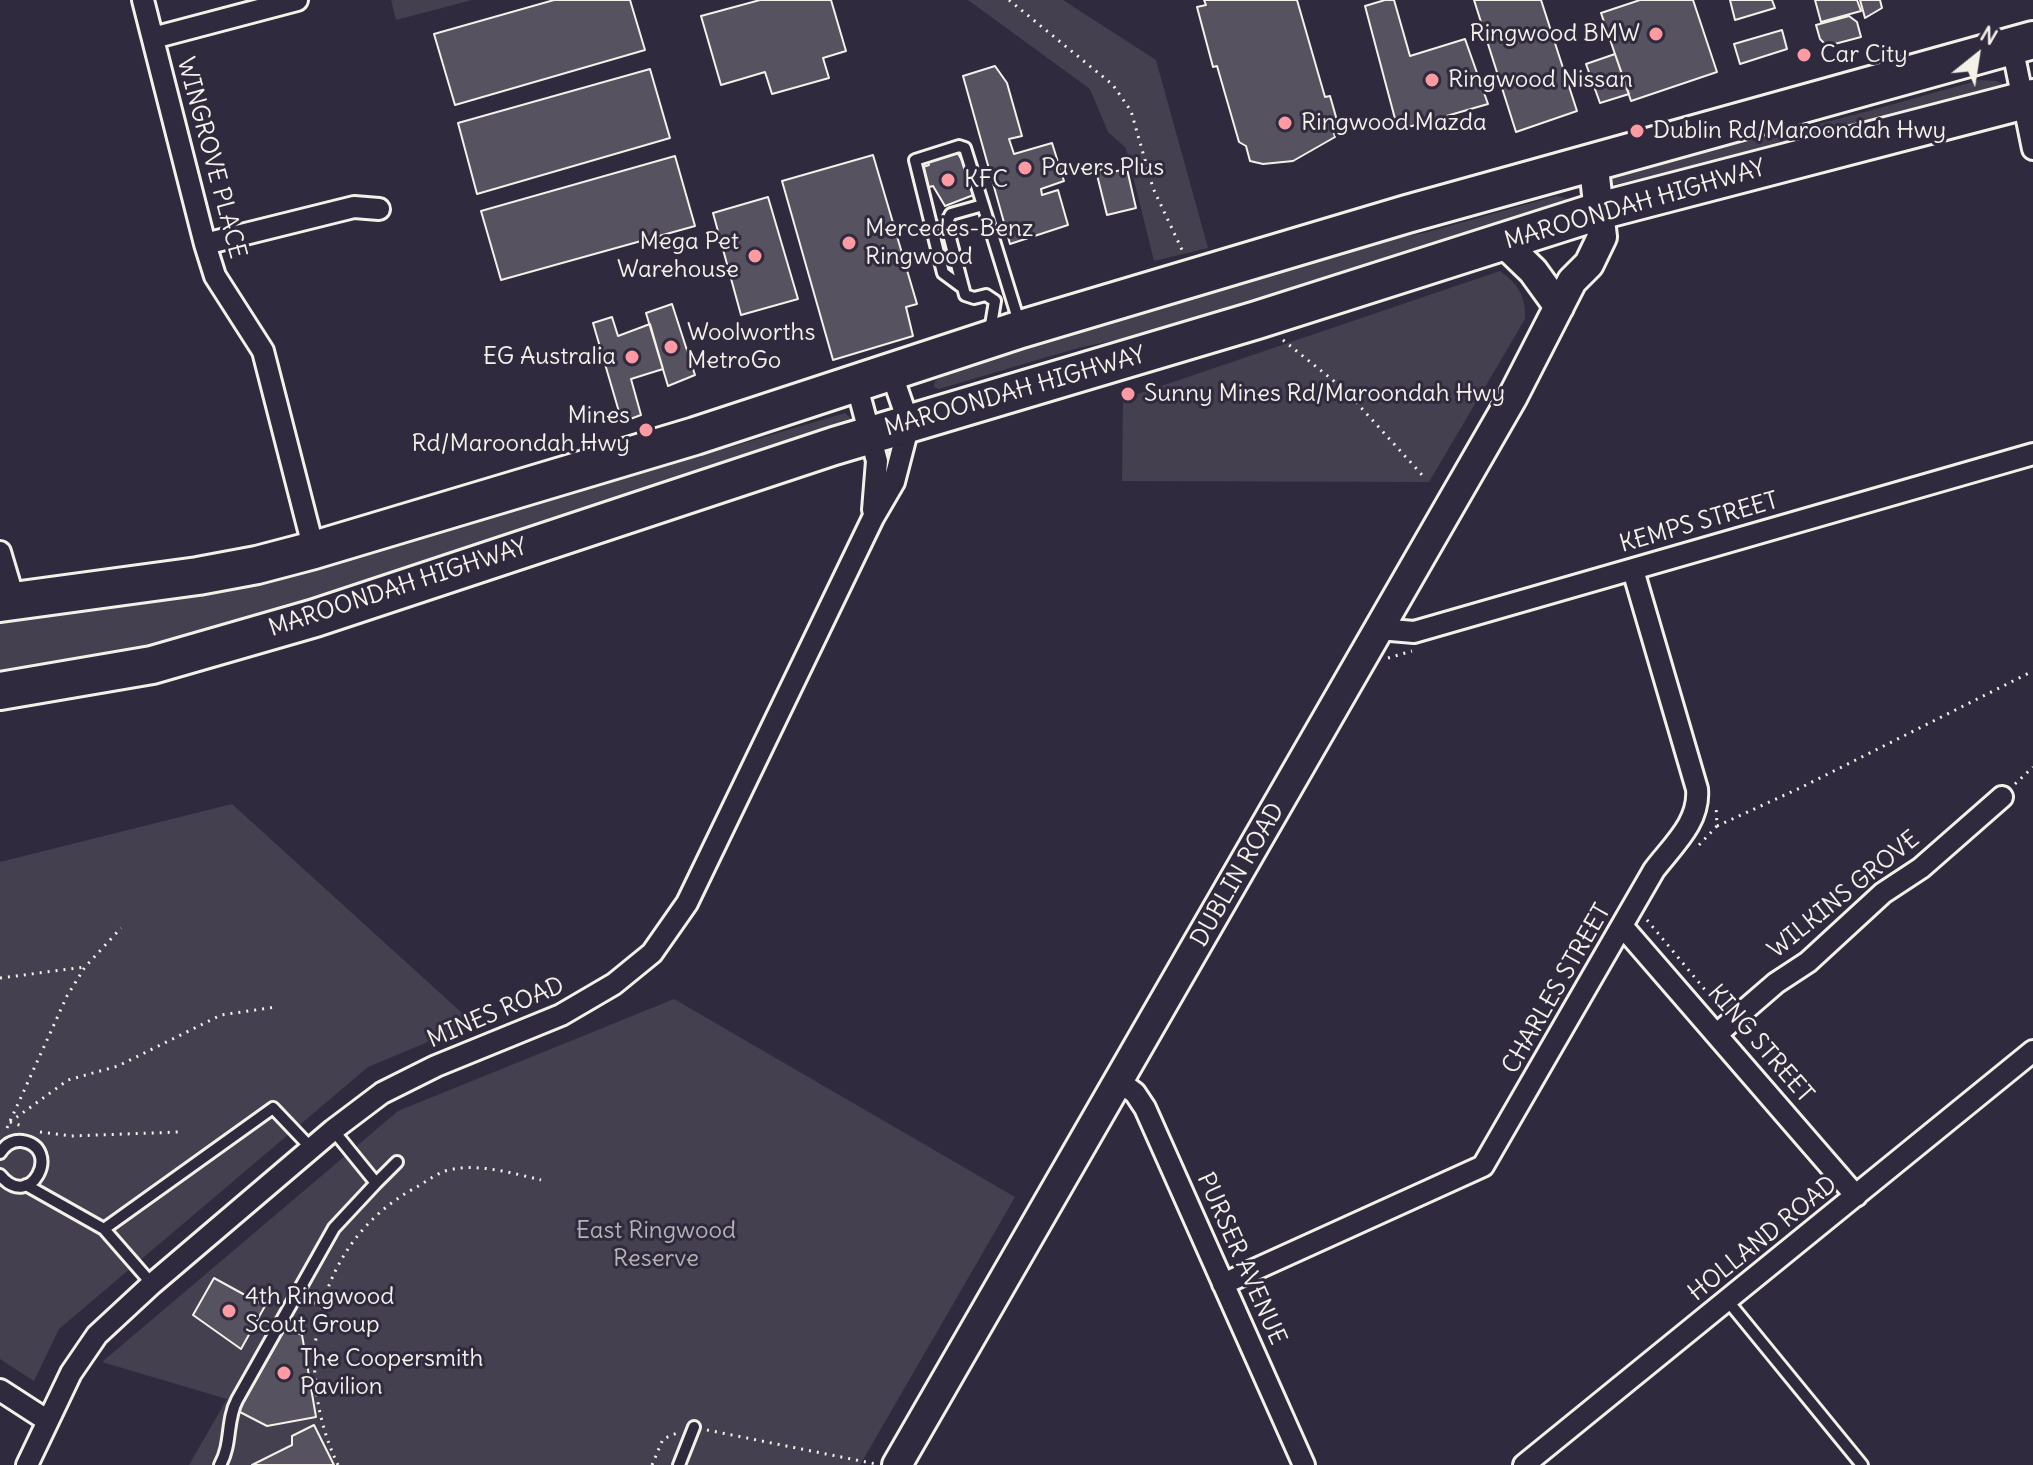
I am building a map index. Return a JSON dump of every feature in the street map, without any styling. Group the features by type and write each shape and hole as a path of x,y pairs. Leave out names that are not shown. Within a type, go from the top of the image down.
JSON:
{"highway":[{"path":"7,601 198,576 314,550 476,504 1021,329 1593,160 2023,43"},
{"name":"MAROONDAH HIGHWAY","path":"0,691 152,665 315,618 872,434 1592,213 2027,100"}],"main road":[{"name":"DUBLIN ROAD","path":"897,1465 1512,398 1572,281 1592,213 1593,160"},
{"path":"1503,242 1533,271 1559,307"}],"street":[{"name":"WINGROVE PLACE","path":"143,0 205,244 215,276 263,351 314,550"},
{"path":"153,38 297,0"},
{"path":"2023,43 2033,149"},
{"path":"205,244 354,207 379,209"},
{"path":"891,372 909,424"},
{"name":"MINES ROAD","path":"856,383 872,434 878,471 873,518"},
{"name":"MINES ROAD","path":"27,1465 71,1373 97,1335 152,1284 333,1130 382,1093 589,1001 652,953 687,903 873,518 894,482 909,424"},
{"name":"KEMPS STREET","path":"1379,629 1414,632 2033,454"},
{"path":"0,552 7,601"},
{"name":"CHARLES STREET","path":"1223,1284 1483,1166 1654,870 1688,827 1699,806 1697,789 1633,570"},
{"name":"WILKINS GROVE","path":"1724,1028 1776,983 1808,962 1883,893 1921,868 2002,797"},
{"name":"KING STREET","path":"1623,927 1724,1028 1856,1196"},
{"name":"HOLLAND ROAD","path":"1524,1465 2033,1051"},
{"name":"PURSER AVENUE","path":"1119,1081 1135,1093 1145,1108 1304,1465"},
{"path":"0,1390 48,1421"}],"lane":[{"path":"962,287 943,273 915,160 959,146 965,148 1021,329"},
{"path":"983,205 951,214 946,223 965,295 974,298 986,295 995,301 996,312 987,340"},
{"path":"104,1229 273,1108 312,1149"},
{"path":"333,1130 376,1183"},
{"path":"0,1153 16,1141 36,1149 41,1170 26,1185"},
{"path":"220,1465 229,1449 232,1410 334,1228 397,1162"},
{"path":"0,1175 12,1185 26,1185 104,1229 152,1284"},
{"path":"1727,1300 1862,1465"},
{"path":"679,1465 694,1427"}],"path":[{"path":"1009,0 1113,85 1131,111 1153,188 1184,255"},
{"path":"1282,340 1345,390 1424,477"},
{"path":"1384,659 1415,651"},
{"path":"1688,852 1717,826 1800,788 2033,671"},
{"path":"2002,797 2033,767"},
{"path":"1714,795 1719,819 1717,826"},
{"path":"1645,918 1724,1028"},
{"path":"5,1132 53,1022 85,967 121,928"},
{"path":"0,978 85,967"},
{"path":"10,1122 68,1080 118,1066 174,1035 221,1015 276,1007"},
{"path":"10,1122 71,1136 179,1132"},
{"path":"338,1465 323,1434 316,1405 314,1336 328,1285 365,1224 400,1197 446,1171 484,1168 541,1180"},
{"path":"652,1465 663,1439 694,1427 746,1440 840,1454 882,1465"}],"green space":[{"path":"391,0 472,0 396,20"},
{"path":"968,0 1063,0 1156,60 1208,248 1154,261 1126,148 1108,132 1090,89"},
{"path":"1980,80 1997,81 2009,88 1609,186 1608,180 1626,168 1671,153 1791,131"},
{"path":"1556,196 1578,201 1187,325 1078,348 939,389 934,387 935,381 952,369 1310,256 1428,232"},
{"path":"1500,271 1520,291 1525,319 1429,482 1122,481 1123,399"},
{"path":"845,413 852,419 852,425 670,481 442,562 284,612 149,648 0,678 0,619 697,457"},
{"path":"232,804 473,1023 368,1067 59,1329 34,1381 0,1359 0,862"},
{"name":"East Ringwood Reserve","path":"674,999 1015,1197 860,1465 189,1465 227,1399 102,1362 398,1111"}],"building":[{"path":"554,0 630,0 645,50 455,105 434,34"},
{"path":"760,0 831,0 846,51 823,58 829,78 772,94 765,72 721,85 701,16"},
{"path":"1204,0 1297,0 1325,97 1330,96 1338,124 1332,126 1335,137 1293,161 1263,164 1250,161 1246,146 1239,142 1217,66 1213,67 1197,7 1206,5"},
{"name":"Ringwood Nissan","path":"1394,0 1410,56 1465,39 1488,104 1398,130 1365,6"},
{"path":"1474,0 1541,0 1577,111 1516,132"},
{"name":"Ringwood BMW","path":"1640,0 1693,0 1717,72 1631,101 1601,13"},
{"path":"1730,0 1772,0 1775,8 1735,20"},
{"path":"1815,0 1857,0 1861,11 1821,22"},
{"path":"1860,0 1880,0 1882,8 1865,18"},
{"path":"1849,16 1857,22 1861,37 1827,46 1820,39 1816,25"},
{"path":"1782,30 1787,49 1740,64 1734,44"},
{"path":"1615,54 1629,94 1600,103 1586,64"},
{"name":"Pavers Plus","path":"995,66 1007,83 1022,136 1009,139 1014,154 1052,143 1064,181 1041,189 1042,195 1058,190 1068,225 1010,244 963,76"},
{"path":"650,69 670,138 477,194 458,123"},
{"name":"KFC","path":"954,148 964,163 973,160 976,194 945,206 933,186 926,188 920,168 929,165 926,156"},
{"name":"Mercedes-Benz Ringwood","path":"873,155 917,304 906,307 913,336 833,360 782,181"},
{"path":"675,156 695,226 501,280 481,211"},
{"path":"1111,167 1112,172 1127,169 1136,208 1107,215 1096,171"},
{"name":"Mega Pet Warehouse","path":"768,197 798,299 741,315 713,213"},
{"name":"Woolworths MetroGo","path":"672,304 695,375 668,386 646,313"},
{"path":"612,317 618,336 650,324 663,369 631,379 641,415 622,422 593,323"},
{"name":"4th Ringwood Scout Group","path":"214,1278 265,1306 241,1349 193,1315"},
{"name":"The Coopersmith Pavilion","path":"286,1327 302,1335 316,1417 267,1426 238,1411"},
{"path":"314,1425 334,1465 252,1465 292,1445 292,1436"}],"place":[{"name":"Ringwood BMW","path":"1656,34"},
{"name":"Car City","path":"1804,55"},
{"name":"Ringwood Nissan","path":"1432,80"},
{"name":"Ringwood Mazda","path":"1285,123"},
{"name":"Dublin Rd/Maroondah Hwy","path":"1637,131"},
{"name":"Pavers Plus","path":"1025,168"},
{"name":"KFC","path":"948,180"},
{"name":"Mercedes-Benz Ringwood","path":"849,243"},
{"name":"Mega Pet Warehouse","path":"755,256"},
{"name":"Woolworths MetroGo","path":"671,347"},
{"name":"EG Australia","path":"632,357"},
{"name":"Sunny Mines Rd/Maroondah Hwy","path":"1128,394"},
{"name":"Mines Rd/Maroondah Hwy","path":"646,430"},
{"name":"4th Ringwood Scout Group","path":"229,1311"},
{"name":"The Coopersmith Pavilion","path":"284,1373"}]}
